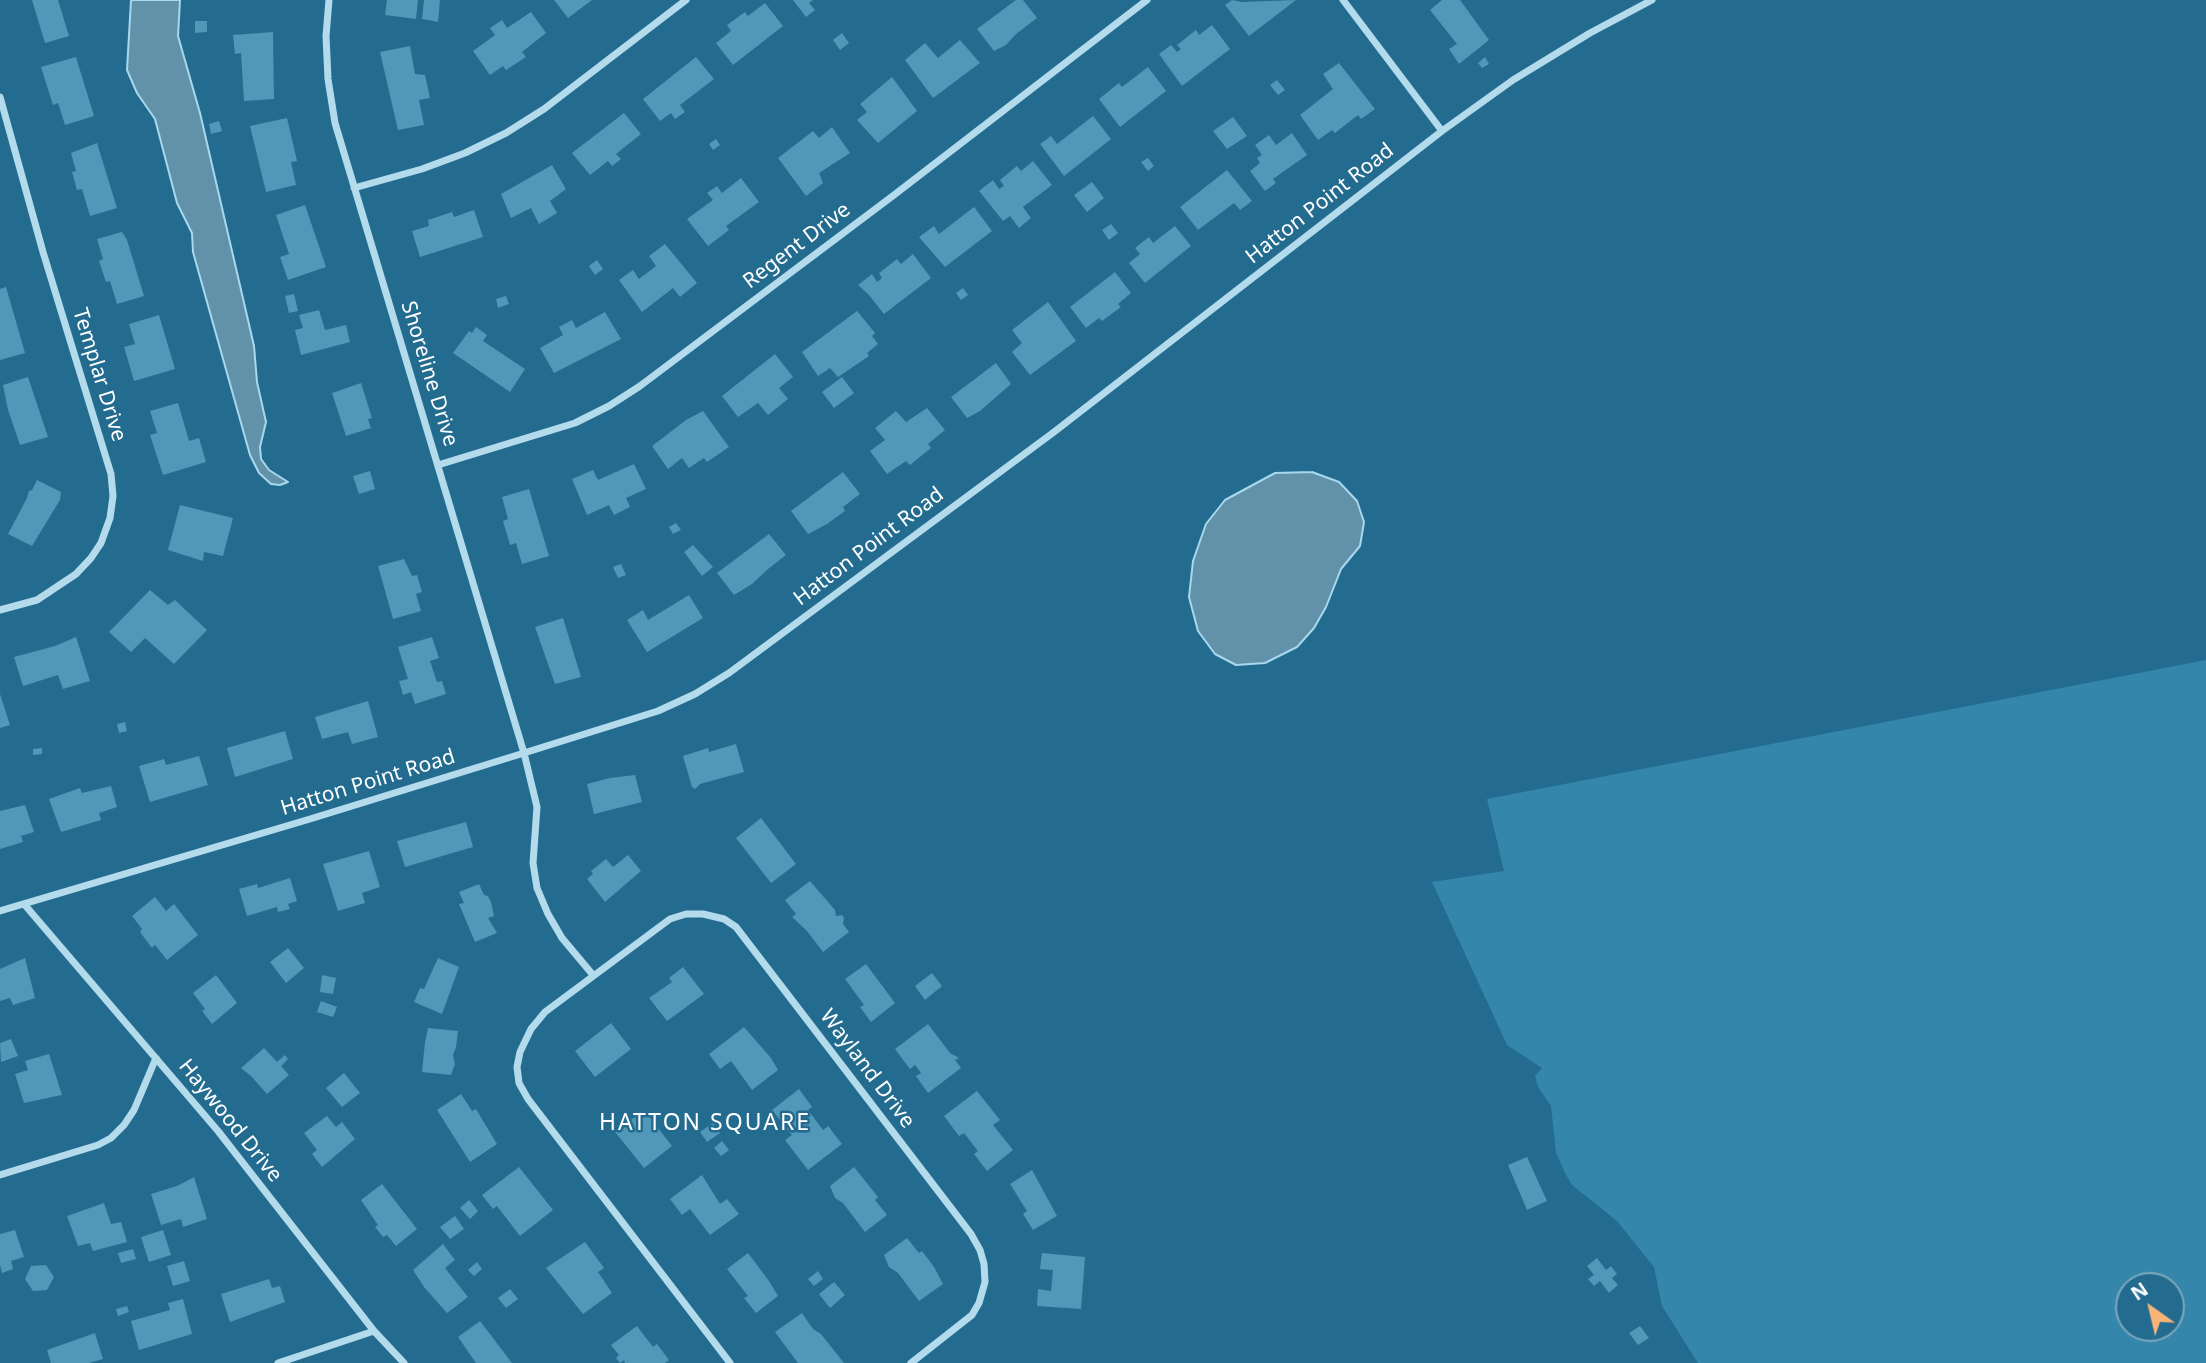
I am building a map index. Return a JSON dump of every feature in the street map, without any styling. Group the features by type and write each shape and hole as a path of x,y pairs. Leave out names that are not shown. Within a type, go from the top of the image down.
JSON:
{"street":[{"name":"Shoreline Drive","path":"329,0 326,36 328,79 335,123 524,753"},
{"path":"354,188 422,169 506,134 544,109 686,0"},
{"name":"Regent Drive","path":"438,465 575,423 640,386 1147,0"},
{"path":"1343,0 1441,131"},
{"name":"Hatton Point Road","path":"0,911 310,820 658,711 695,694 729,673 1054,432 1441,131 1513,80 1590,33 1652,0"},
{"name":"Templar Drive","path":"0,97 43,252 111,474 113,496 110,518 92,558 76,574 37,600 0,610"},
{"path":"524,753 537,807 533,863 537,888 562,938 593,975"},
{"name":"Haywood Drive","path":"24,904 218,1131 374,1331 404,1363"},
{"name":"Wayland Drive","path":"730,1363 528,1099 519,1083 517,1067 520,1052 531,1028 545,1012 670,919 686,914 704,914 724,919 736,927 971,1234 980,1250 985,1282 979,1303 972,1315 911,1363"},
{"path":"0,1175 98,1145 111,1138 134,1110 156,1058"},
{"path":"278,1363 374,1331"}],"shaded area":[{"path":"131,0 180,0 178,36 200,113 254,346 257,382 266,422 260,447 261,459 269,470 288,482 280,485 271,484 259,473 250,455 193,252 192,233 177,203 155,119 137,93 127,70"},
{"path":"1312,472 1339,482 1357,501 1364,522 1360,546 1341,569 1326,607 1314,628 1297,647 1265,663 1236,665 1215,654 1198,631 1189,597 1193,561 1206,524 1225,500 1275,473"},
{"path":"2206,660 2206,1363 1698,1363 1662,1306 1654,1267 1617,1221 1572,1185 1566,1175 1556,1153 1551,1106 1538,1087 1535,1076 1542,1068 1507,1045 1432,882 1504,871 1487,799"}],"building":[{"path":"32,0 58,0 69,36 45,43"},
{"path":"387,0 418,0 416,19 385,15"},
{"path":"424,0 440,0 438,22 422,19"},
{"path":"554,0 592,0 568,18"},
{"path":"793,0 813,0 809,3 815,10 806,17"},
{"path":"1016,0 1023,0 1037,18 1006,45 994,51 977,29"},
{"path":"1232,0 1296,0 1249,36 1225,5"},
{"path":"1442,0 1460,0 1489,40 1459,64 1449,49 1457,44 1430,10"},
{"path":"765,3 783,26 733,65 716,43 731,31 727,25 745,12 748,16"},
{"path":"531,12 546,33 522,52 526,57 506,70 503,66 490,75 473,51 495,35 490,28 502,20 507,28"},
{"path":"195,21 207,21 207,32 195,33"},
{"path":"1212,25 1230,49 1182,86 1159,54 1171,45 1177,52 1181,49 1177,45 1196,30 1199,35"},
{"path":"273,32 274,99 244,101 241,53 235,54 233,35"},
{"path":"842,33 849,43 840,50 833,40"},
{"path":"960,40 980,63 933,98 905,60 925,43 938,58"},
{"path":"410,46 415,74 425,75 430,98 419,100 424,125 398,130 380,52"},
{"path":"76,57 94,116 65,125 58,103 53,105 41,67"},
{"path":"696,57 714,79 680,105 685,112 675,119 671,113 660,121 643,99"},
{"path":"1485,57 1489,64 1482,68 1478,63"},
{"path":"1339,63 1375,109 1361,119 1358,115 1335,133 1332,130 1318,140 1300,115 1333,89 1323,74"},
{"path":"1148,67 1166,91 1120,127 1099,99 1119,83 1122,87"},
{"path":"892,77 917,111 878,143 857,120 867,112 860,104"},
{"path":"1277,80 1285,90 1278,95 1270,85"},
{"path":"624,113 641,134 616,154 621,159 612,166 608,161 590,175 572,153"},
{"path":"1093,116 1111,139 1064,176 1040,144 1051,136 1057,144"},
{"path":"1233,117 1247,136 1227,149 1213,131"},
{"path":"287,118 297,161 291,162 296,185 266,192 250,126"},
{"path":"219,121 222,131 211,134 209,124"},
{"path":"832,127 850,153 819,173 823,183 806,196 778,158 813,131 819,138"},
{"path":"1292,133 1307,155 1273,179 1276,183 1265,191 1250,171 1260,163 1257,158 1262,155 1255,145 1269,135 1276,145"},
{"path":"716,139 720,145 713,150 709,144"},
{"path":"97,143 117,208 90,216 82,189 77,190 71,153"},
{"path":"1148,158 1154,166 1148,171 1141,162"},
{"path":"1033,161 1052,185 1023,207 1031,218 1019,228 1010,216 1003,221 979,191 993,180 999,189 1004,186 1000,180 1017,166 1021,171"},
{"path":"552,165 566,189 550,201 557,213 539,224 531,208 511,218 501,194"},
{"path":"1227,170 1252,201 1240,210 1234,203 1198,230 1180,207"},
{"path":"741,178 759,202 726,226 729,230 708,246 687,219 713,200 707,193 717,186 722,193"},
{"path":"1092,182 1104,198 1087,212 1074,195"},
{"path":"305,205 326,267 288,280 280,257 289,254 276,215"},
{"path":"974,207 992,231 945,267 919,237 934,226 939,234"},
{"path":"474,210 483,237 420,257 412,231 429,226 428,220 452,212 454,217"},
{"path":"1111,224 1118,233 1109,240 1102,230"},
{"path":"1175,226 1191,246 1145,283 1129,263 1140,254 1135,248 1149,237 1153,243"},
{"path":"122,232 127,240 144,296 117,304 110,281 106,282 99,261 103,259 97,239"},
{"path":"665,244 697,283 680,297 673,288 642,312 619,280 633,270 639,279 656,266 649,256"},
{"path":"913,254 931,278 884,314 858,285 872,274 877,282 882,278 879,273 897,259 901,264"},
{"path":"597,260 603,269 595,275 589,266"},
{"path":"1115,272 1131,293 1118,304 1121,307 1102,321 1099,318 1086,328 1070,307"},
{"path":"6,287 25,353 0,360 0,289"},
{"path":"963,288 968,295 961,300 956,293"},
{"path":"294,294 298,311 289,313 285,296"},
{"path":"506,296 509,304 498,308 496,299"},
{"path":"1048,302 1076,341 1030,375 1012,352 1022,343 1012,330"},
{"path":"319,310 325,330 346,325 350,342 301,355 295,330 303,328 299,315"},
{"path":"857,311 875,333 872,336 878,344 867,353 869,356 838,377 830,368 818,376 802,352"},
{"path":"605,312 621,339 554,373 540,348 563,335 559,327 572,320 576,328"},
{"path":"159,315 175,369 134,381 124,347 135,344 129,324"},
{"path":"476,327 487,335 483,341 525,369 510,392 453,353 469,331 472,333"},
{"path":"775,354 793,377 779,388 788,399 768,415 758,403 738,417 722,396"},
{"path":"996,363 1011,384 980,411 967,418 951,397"},
{"path":"28,377 48,437 20,445 3,385"},
{"path":"842,377 854,393 834,408 822,392"},
{"path":"361,383 372,418 368,419 371,428 346,436 332,393"},
{"path":"178,403 189,441 199,438 206,462 163,475 150,435 157,433 150,411"},
{"path":"927,408 945,430 928,444 931,448 910,465 906,461 887,474 870,451 885,440 875,428 896,411 906,422"},
{"path":"703,411 729,447 707,462 704,458 689,468 682,458 668,469 652,446 686,420"},
{"path":"634,464 646,489 626,498 630,507 614,515 609,505 587,515 572,479 593,470 598,480"},
{"path":"370,471 375,489 359,494 353,476"},
{"path":"843,472 860,494 843,507 845,511 808,534 791,511"},
{"path":"37,480 61,492 60,500 32,546 8,534"},
{"path":"529,489 549,556 522,564 516,543 510,545 503,521 508,519 502,497"},
{"path":"180,505 233,518 223,556 204,552 203,561 168,550"},
{"path":"676,523 681,530 673,534 669,527"},
{"path":"769,534 786,555 752,584 734,595 717,573"},
{"path":"693,545 713,567 702,576 684,552"},
{"path":"404,559 412,576 417,575 422,592 416,594 421,611 393,619 378,566"},
{"path":"621,564 626,575 618,578 613,567"},
{"path":"150,590 168,605 175,600 207,630 174,664 145,638 131,652 109,632"},
{"path":"689,595 703,618 647,652 627,620 643,610 648,620"},
{"path":"563,618 581,677 555,684 535,627"},
{"path":"76,637 90,681 63,689 58,675 23,686 14,657 55,646"},
{"path":"432,637 439,658 430,661 437,682 442,681 446,694 415,704 411,692 403,695 399,681 408,679 398,647"},
{"path":"0,694 10,725 0,728"},
{"path":"368,701 378,737 352,744 348,732 322,739 315,717"},
{"path":"125,722 127,731 119,733 117,724"},
{"path":"285,731 293,759 235,777 227,748"},
{"path":"736,744 744,772 700,784 695,789 692,787 683,756 708,748 709,752"},
{"path":"42,748 42,754 33,755 33,749"},
{"path":"199,756 208,785 150,802 139,766 164,759 166,765"},
{"path":"635,775 642,802 594,814 587,784"},
{"path":"111,786 117,807 99,813 101,820 61,832 49,799 80,788 82,793"},
{"path":"25,805 34,832 21,836 23,842 0,849 0,811"},
{"path":"761,818 796,864 771,883 736,838"},
{"path":"466,822 473,847 405,867 397,841"},
{"path":"369,851 380,887 362,893 365,903 338,911 323,864"},
{"path":"628,855 641,871 605,902 587,879 593,874 591,871 606,859 613,867"},
{"path":"290,878 297,901 288,904 290,909 278,912 277,907 247,916 239,889 257,884 258,888"},
{"path":"810,881 835,910 836,916 842,915 843,924 849,932 823,952 792,917 796,914 785,900"},
{"path":"479,884 491,902 494,916 488,918 497,933 475,942 459,904 464,903 459,892"},
{"path":"155,897 166,911 174,904 198,935 167,960 155,945 152,948 132,916"},
{"path":"288,948 304,968 286,983 270,962"},
{"path":"25,958 35,998 13,1005 10,998 0,1001 0,969"},
{"path":"438,958 459,967 442,1014 414,1002 420,988 424,989"},
{"path":"866,964 895,1003 871,1022 860,1007 864,1005 845,979"},
{"path":"683,967 704,994 667,1021 649,998 672,982 669,978"},
{"path":"932,973 942,986 925,1000 915,986"},
{"path":"216,975 237,1003 212,1024 193,993"},
{"path":"322,975 336,978 333,994 320,992"},
{"path":"321,1001 337,1007 333,1017 317,1012"},
{"path":"611,1023 631,1049 595,1077 575,1051"},
{"path":"928,1024 950,1053 959,1058 955,1060 961,1068 928,1093 916,1076 921,1073 915,1065 910,1069 895,1049"},
{"path":"744,1027 778,1070 752,1090 731,1061 720,1069 709,1054"},
{"path":"428,1028 458,1031 453,1055 455,1064 451,1075 422,1072"},
{"path":"11,1039 18,1056 1,1062 0,1043"},
{"path":"264,1048 277,1062 285,1055 288,1059 281,1066 289,1075 267,1094 241,1068"},
{"path":"49,1054 62,1095 24,1103 15,1074 28,1070 25,1061"},
{"path":"344,1073 360,1093 342,1107 326,1088"},
{"path":"799,1089 812,1107 808,1110 823,1130 828,1126 842,1144 808,1170 785,1140 792,1135 772,1110"},
{"path":"977,1091 1000,1120 993,1125 1013,1150 987,1171 974,1154 978,1151 964,1133 959,1136 944,1116"},
{"path":"461,1094 472,1111 476,1109 497,1144 470,1162 437,1110"},
{"path":"644,1110 672,1146 644,1168 615,1132"},
{"path":"327,1116 336,1127 342,1122 355,1139 322,1167 312,1154 317,1150 304,1133"},
{"path":"713,1123 720,1133 707,1142 700,1132"},
{"path":"722,1141 729,1150 721,1156 714,1148"},
{"path":"1527,1157 1547,1201 1527,1210 1508,1165"},
{"path":"519,1167 553,1210 520,1236 497,1206 493,1209 482,1195"},
{"path":"854,1167 878,1197 875,1200 887,1215 865,1232 843,1203 835,1198 830,1186"},
{"path":"1032,1170 1057,1216 1033,1230 1023,1214 1027,1211 1010,1184"},
{"path":"702,1175 720,1204 727,1199 739,1214 710,1235 690,1209 682,1215 670,1199"},
{"path":"194,1177 207,1219 183,1227 181,1219 161,1225 151,1194 177,1186"},
{"path":"382,1184 417,1229 396,1246 387,1235 383,1237 375,1227 378,1225 361,1200"},
{"path":"469,1200 478,1211 470,1219 460,1208"},
{"path":"104,1203 111,1224 121,1222 127,1242 93,1251 90,1243 78,1246 67,1216"},
{"path":"455,1216 464,1229 450,1239 440,1227"},
{"path":"15,1230 24,1257 11,1261 13,1269 2,1273 0,1234"},
{"path":"163,1230 171,1255 149,1262 141,1237"},
{"path":"907,1238 919,1253 922,1251 943,1284 919,1301 898,1273 889,1267 884,1255"},
{"path":"585,1242 604,1268 598,1272 612,1293 583,1314 546,1268"},
{"path":"443,1244 455,1260 445,1268 468,1297 447,1313 413,1270"},
{"path":"133,1249 136,1259 121,1263 118,1253"},
{"path":"748,1253 778,1296 756,1313 744,1298 748,1296 727,1269"},
{"path":"1042,1253 1085,1257 1081,1309 1037,1306 1038,1289 1051,1291 1053,1270 1040,1269"},
{"path":"1597,1258 1606,1270 1611,1266 1617,1274 1612,1278 1618,1285 1609,1293 1600,1281 1594,1286 1588,1279 1594,1275 1587,1266"},
{"path":"184,1261 190,1281 173,1286 167,1266"},
{"path":"477,1262 482,1269 474,1276 468,1270"},
{"path":"46,1265 54,1277 47,1290 33,1291 25,1279 31,1266"},
{"path":"818,1271 823,1279 814,1286 808,1279"},
{"path":"269,1279 272,1288 280,1286 285,1302 230,1322 221,1294"},
{"path":"834,1282 845,1295 830,1308 819,1294"},
{"path":"510,1289 518,1299 506,1308 498,1298"},
{"path":"183,1299 192,1334 139,1350 131,1321 170,1310 168,1303"},
{"path":"127,1306 129,1312 118,1316 116,1309"},
{"path":"802,1313 844,1363 798,1363 775,1332"},
{"path":"480,1321 512,1363 476,1363 458,1337"},
{"path":"637,1326 653,1347 657,1344 669,1360 665,1363 625,1363 624,1360 620,1363 616,1358 619,1355 611,1345"},
{"path":"1640,1326 1649,1338 1638,1345 1629,1333"},
{"path":"95,1333 103,1359 89,1363 51,1363 47,1350"}],"district":[{"name":"HATTON SQUARE","path":"705,1123"}]}
